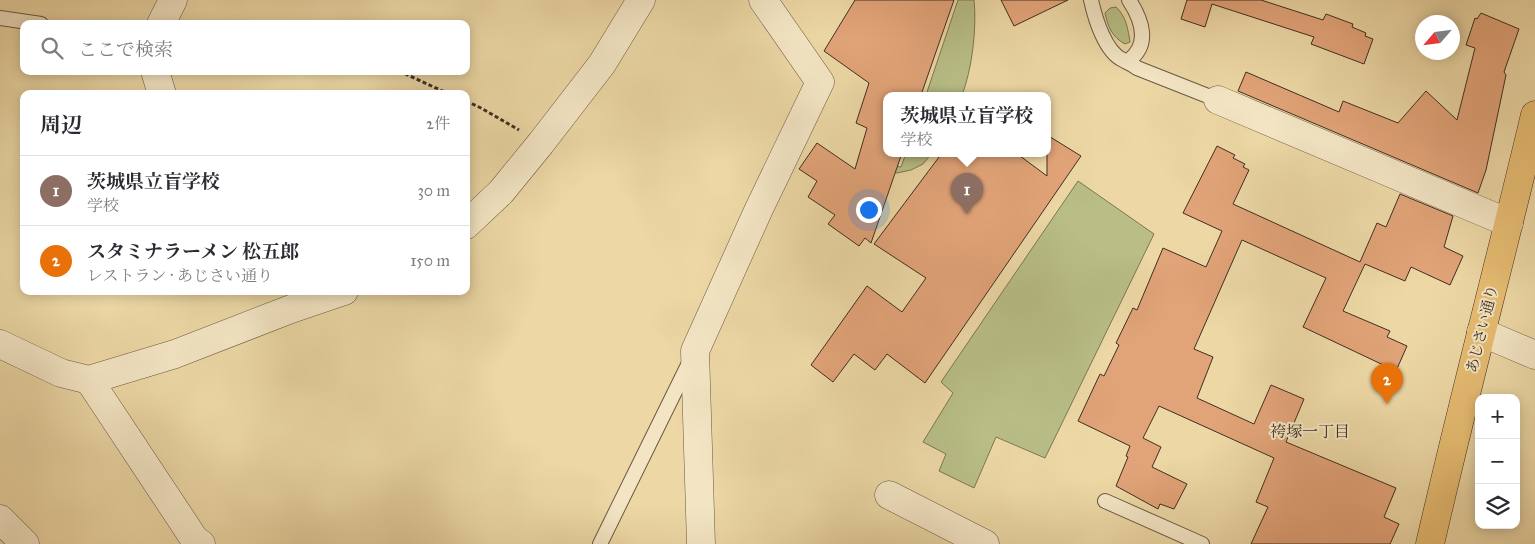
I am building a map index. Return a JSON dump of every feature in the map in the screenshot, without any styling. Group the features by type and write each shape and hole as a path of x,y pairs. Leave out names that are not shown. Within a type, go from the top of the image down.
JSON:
{"highway":[{"name":"あじさい通り","path":"1430,544 1535,116"}],"street":[{"path":"163,20 173,0"},
{"path":"470,221 501,192 602,64 640,0"},
{"path":"701,544 695,351 758,211 820,82 763,0"},
{"path":"156,75 161,90"},
{"path":"1218,100 1509,223"},
{"path":"0,344 61,374 89,380 175,354 332,295"},
{"path":"1481,332 1535,355"},
{"path":"89,380 195,540 200,544"},
{"path":"889,496 985,544"},
{"path":"0,519 25,544"}],"lane":[{"path":"1091,0 1099,28 1110,47 1122,60 1128,61 1137,68 1218,100"},
{"path":"1128,61 1137,55 1142,48 1142,31 1139,18 1129,0"},
{"path":"0,18 20,21"},
{"path":"600,544 695,351"},
{"path":"1105,501 1202,544"}],"path":[{"path":"408,75 440,90"},
{"path":"470,103 541,143"}],"green space":[{"path":"958,0 974,0 973,48 969,73 963,92 927,92"},
{"path":"1116,7 1122,14 1127,28 1130,42 1125,44 1114,35 1106,18 1105,13 1110,8"},
{"path":"905,157 929,157 923,164 911,170 897,173 880,171 866,161 901,167"},
{"path":"1078,181 1154,234 1045,458 996,437 974,488 939,471 946,454 923,442 953,393 941,382"}],"building":[{"path":"855,0 954,0 922,92 883,92 883,157 901,157 871,243 865,238 859,246 828,224 835,215 808,197 817,181 799,169 817,143 855,169 867,128 856,123 869,83 824,51"},
{"path":"1001,0 1068,0 1014,26"},
{"path":"1187,0 1261,0 1323,20 1326,14 1353,24 1352,27 1366,33 1365,36 1373,39 1364,64 1311,44 1314,37 1212,4 1205,27 1181,19"},
{"path":"1481,13 1519,29 1504,72 1506,75 1486,170 1478,193 1238,91 1246,72 1339,112 1343,101 1398,123 1426,91 1457,120 1475,48 1466,45 1475,18 1477,19"},
{"path":"1051,137 1081,156 925,383 887,354 875,370 854,354 833,382 811,365 867,286 902,312 926,278 874,244 939,157 1021,157 1047,176 1047,157 1051,157"},
{"path":"1217,146 1235,155 1233,158 1245,164 1243,167 1249,170 1233,204 1360,262 1377,223 1386,227 1400,194 1453,216 1444,247 1463,256 1450,285 1411,267 1405,281 1365,264 1343,311 1390,331 1387,337 1407,346 1396,371 1303,327 1326,278 1242,240 1194,349 1213,357 1197,398 1254,424 1271,385 1304,399 1286,442 1396,488 1384,517 1399,524 1390,544 1251,544 1268,507 1256,502 1274,458 1159,406 1143,438 1161,447 1152,467 1187,484 1174,509 1160,504 1158,509 1116,486 1128,457 1126,456 1130,446 1078,421 1100,374 1104,376 1119,345 1116,343 1133,308 1137,310 1163,248 1206,267 1222,231 1183,213"}],"place":[{"name":"茨城県立盲学校","path":"967,214"},
{"name":"スタミナラーメン 松五郎","path":"1387,404"}],"district":[{"name":"袴塚一丁目","path":"1310,431"}]}
